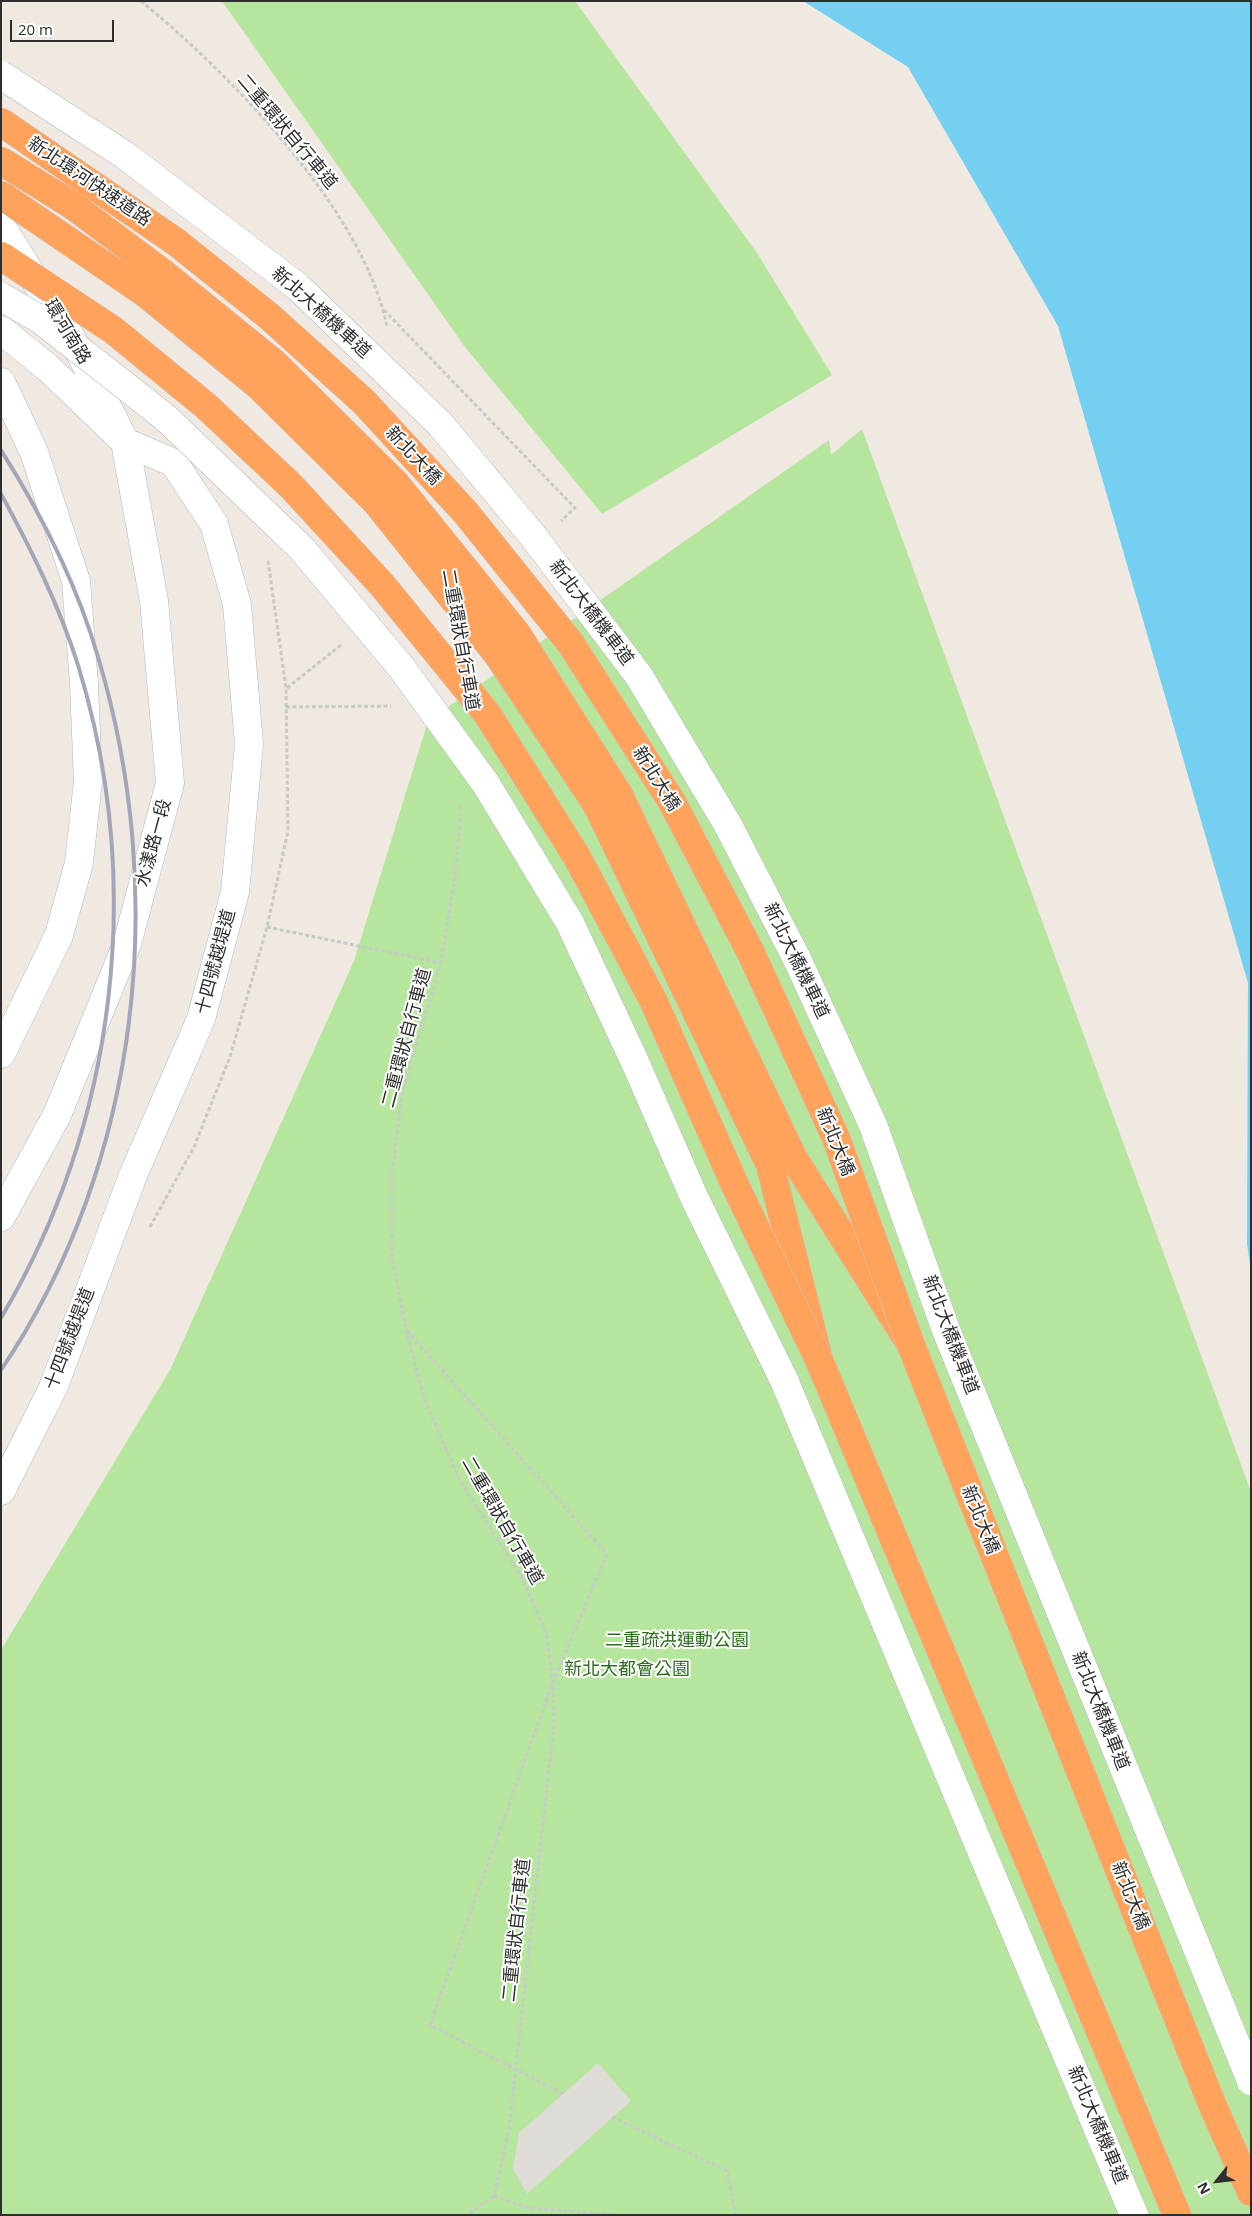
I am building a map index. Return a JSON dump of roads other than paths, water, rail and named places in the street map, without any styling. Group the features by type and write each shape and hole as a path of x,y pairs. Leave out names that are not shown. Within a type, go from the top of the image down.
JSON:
{"highway":[{"name":"新北環河快速道路","path":"1,122 176,242"},
{"path":"1,161 72,205 163,273 274,363 396,484 517,634 619,795 794,1159 911,1345"},
{"path":"1,195 145,293 259,386 377,503 498,655 597,805 770,1165 818,1360"},
{"name":"新北大橋","path":"176,242 270,316 364,402 466,513 571,644 672,802 751,953 836,1138 911,1345 1212,2104 1251,2192"},
{"path":"1,256 113,330 206,406 290,486 383,586 488,715 577,858 654,1002 735,1185 818,1360 1177,2215"}],"street":[{"name":"新北大橋機車道","path":"1,75 126,156 298,287 440,424 533,536 639,676 732,833 798,961 873,1125 946,1330 1251,2081"},
{"name":"環河南路","path":"1,226 78,349 125,442"},
{"name":"新北大橋機車道","path":"1,297 40,319 166,418 302,549 401,666 486,784 570,923 636,1062 694,1197 784,1380 1134,2215"},
{"path":"1,330 48,368 125,442"},
{"path":"1,382 34,452 76,581 84,684 88,782 79,862 59,935 1,1054"},
{"name":"水漾路一段","path":"1,1216 57,1116 127,944 170,783 154,601 125,442"},
{"name":"十四號越堤道","path":"1,1491 53,1388 134,1173 202,1019 235,892 250,744 237,604 214,524 174,463 125,442"}],"water":[{"path":"803,1 1251,1 1251,1271 1247,1244 1248,983 1058,326 908,67"}],"railway":[{"path":"1,450 31,499 57,550 80,603 98,657 120,747 132,839 135,932 129,1024 112,1116 85,1204 48,1290 1,1370"},
{"path":"1,494 44,578 78,665 99,748 111,831 114,916 108,1000 94,1083 71,1164 40,1243 1,1318"}],"park label":[{"name":"二重疏洪運動公園","path":"677,1641"},
{"name":"新北大都會公園","path":"627,1670"}]}
